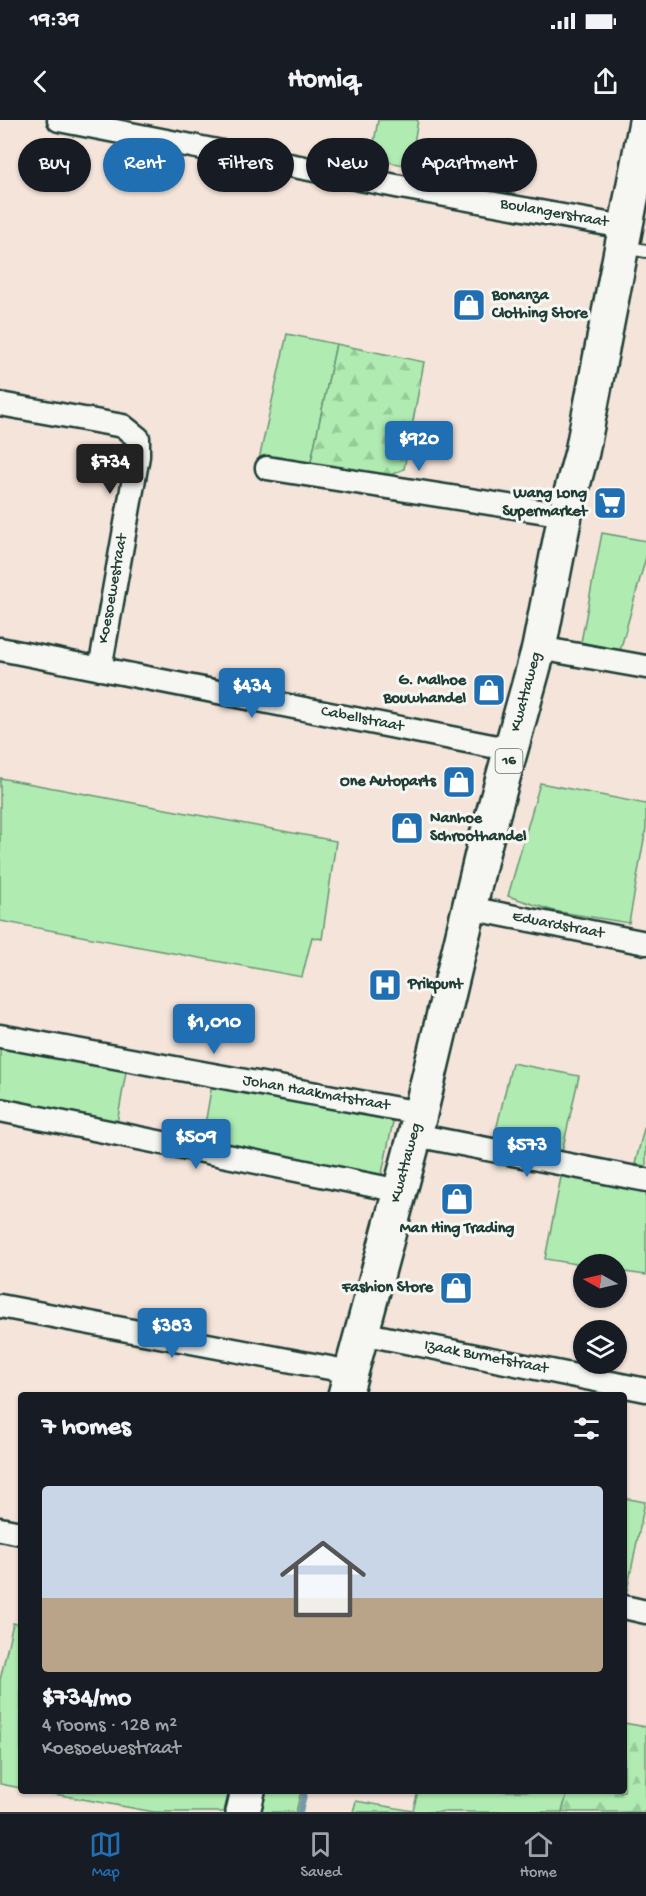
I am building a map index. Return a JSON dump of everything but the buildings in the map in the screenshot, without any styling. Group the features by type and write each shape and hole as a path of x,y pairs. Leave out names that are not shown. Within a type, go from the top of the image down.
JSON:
{"main road":[{"name":"Kwattaweg","path":"348,1384 418,1124 483,850 539,648 565,515 631,241 646,122"},
{"path":"243,1812 247,1794"}],"street":[{"name":"Boulangerstraat","path":"59,120 401,187 631,241"},
{"name":"Koesoewestraat","path":"0,404 123,426 138,438 138,456 100,669"},
{"path":"267,468 565,515"},
{"path":"539,648 646,667"},
{"name":"Cabellstraat","path":"0,649 512,750"},
{"name":"Eduardstraat","path":"469,909 646,943"},
{"name":"Johan Haakmatstraat","path":"0,1036 418,1124 646,1180"},
{"path":"0,1110 400,1191"},
{"path":"0,1306 348,1384"},
{"name":"Izaak Burnetstraat","path":"361,1333 646,1390"},
{"path":"0,1529 18,1532"},
{"path":"627,1608 646,1612"}],"green space":[{"path":"378,120 418,120 415,138 401,138 401,164 389,162 389,138 375,138"},
{"path":"287,334 336,344 309,471 258,464"},
{"path":"336,344 424,362 404,469 377,481 309,471"},
{"path":"602,533 646,541 646,557 620,651 581,642"},
{"path":"0,778 336,841 322,939 312,937 302,977 0,921"},
{"path":"540,783 646,804 646,828 629,923 554,911 508,896"},
{"path":"0,1042 127,1066 117,1123 0,1099"},
{"path":"512,1063 579,1076 561,1156 493,1143"},
{"path":"212,1084 389,1116 393,1122 381,1178 202,1142"},
{"path":"646,1121 646,1166 635,1164"},
{"path":"562,1172 646,1188 646,1275 627,1272 627,1254 573,1254 573,1263 545,1259"},
{"path":"627,1499 645,1502 627,1591"},
{"path":"13,1623 18,1624 18,1787 0,1784 0,1680"},
{"path":"627,1724 646,1727 646,1812 562,1812 567,1794 627,1794"},
{"path":"55,1794 228,1794 224,1812 154,1812"},
{"path":"259,1794 300,1794 296,1812 255,1812"},
{"path":"417,1794 567,1794 562,1812 353,1812 356,1801 413,1811"}],"waterway":[{"path":"300,1812 304,1794"}],"place":[{"name":"Bonanza Clothing Store","path":"469,305"},
{"name":"Wang Long Supermarket","path":"610,503"},
{"name":"G. Malhoe Bouwhandel","path":"489,690"},
{"name":"One Autoparts","path":"459,782"},
{"name":"Nanhoe Schroothandel","path":"407,828"},
{"name":"Prikpunt","path":"385,985"},
{"name":"Man Hing Trading","path":"457,1199"},
{"name":"Fashion Store","path":"456,1288"}]}
